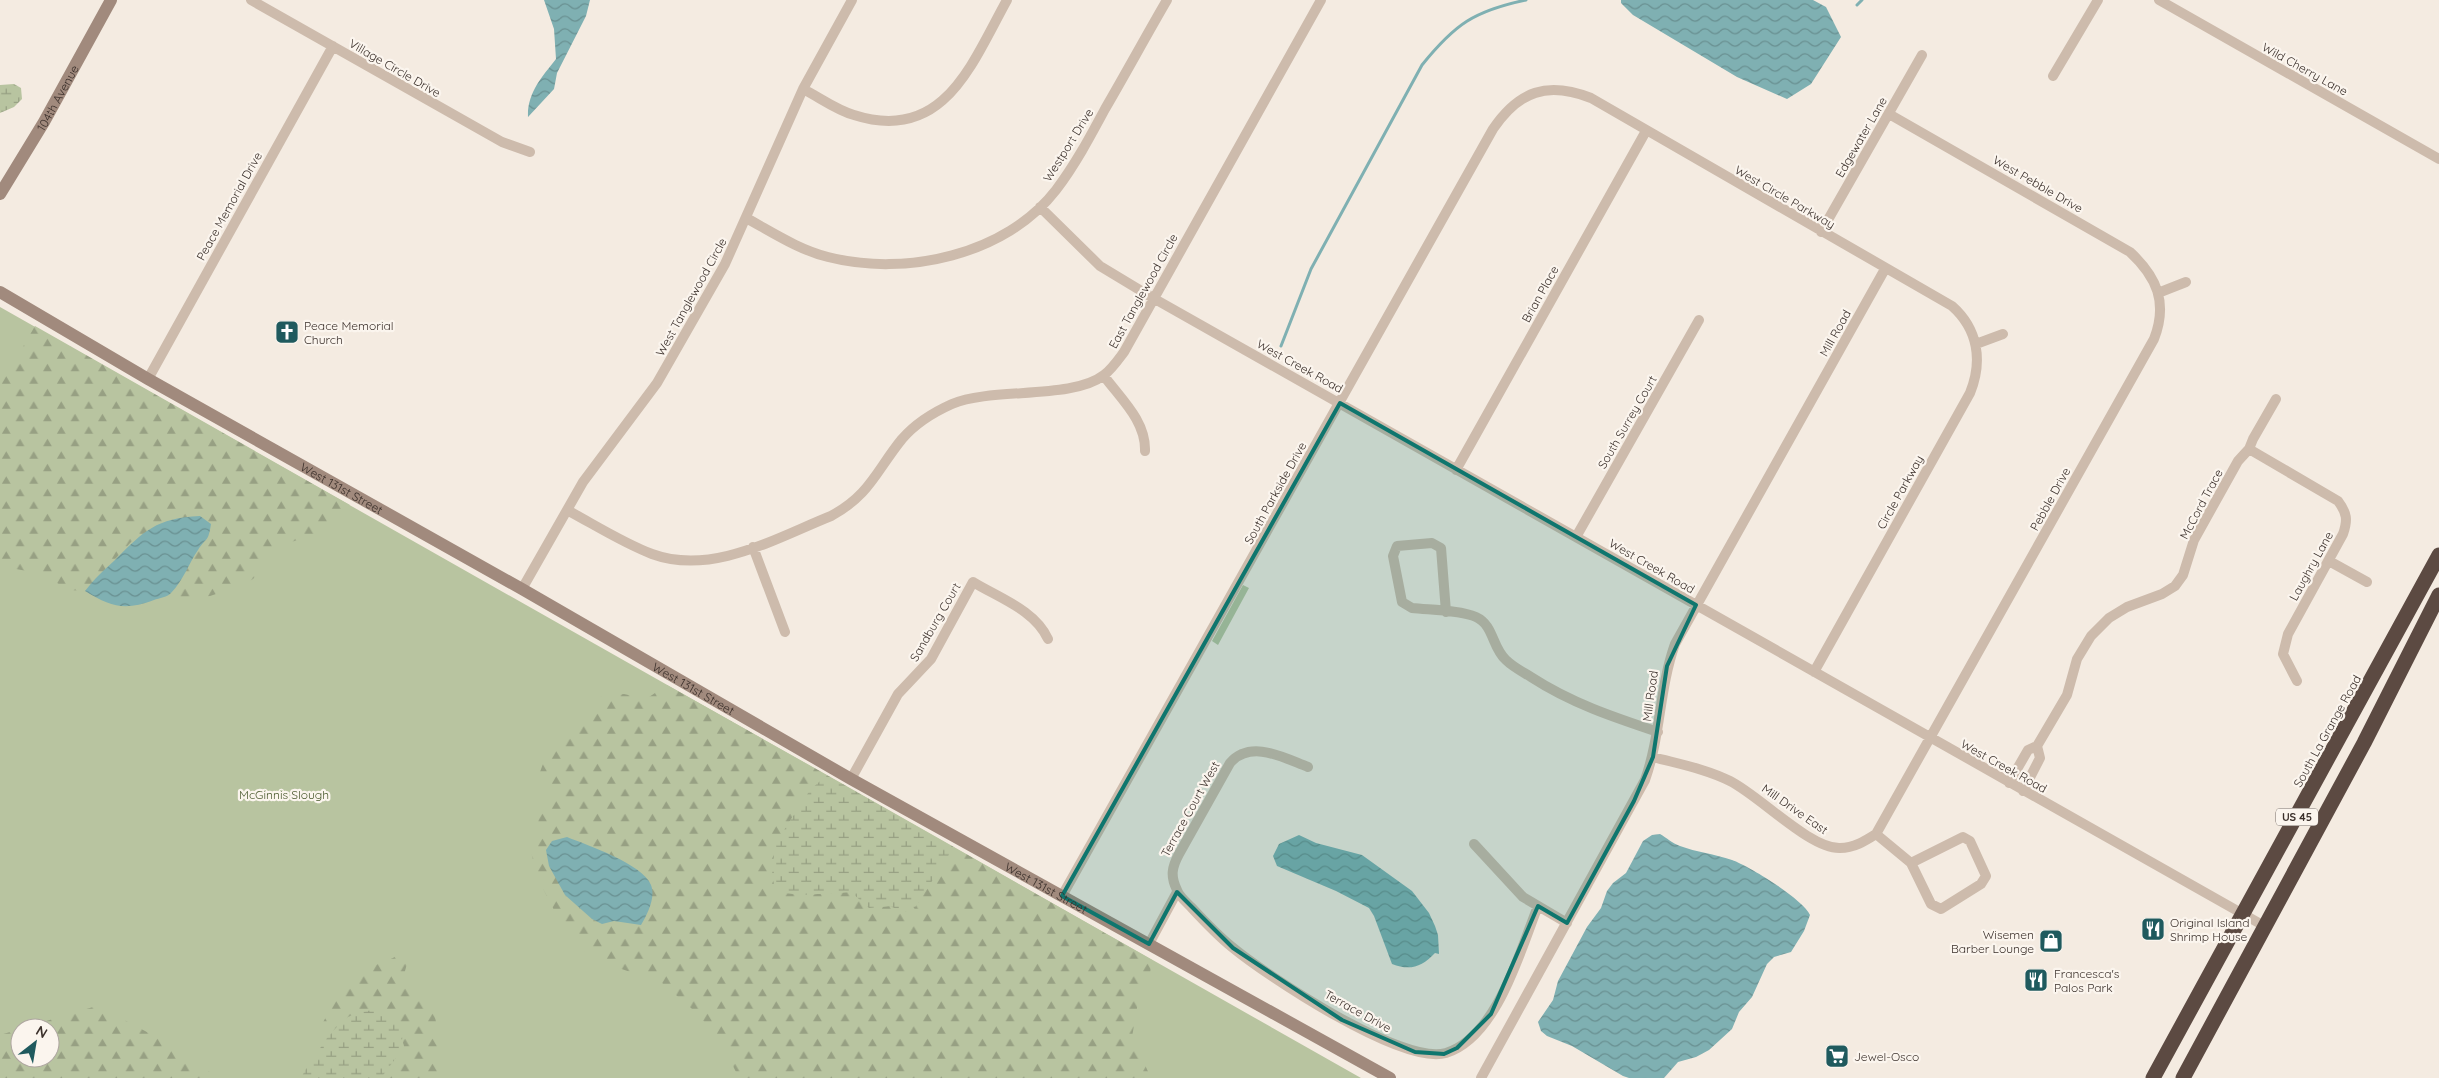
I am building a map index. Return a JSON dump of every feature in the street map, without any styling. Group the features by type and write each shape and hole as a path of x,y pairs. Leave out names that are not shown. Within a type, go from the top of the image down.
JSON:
{"highway":[{"name":"South La Grange Road","path":"2154,1078 2439,555"},
{"name":"US 45","path":"2184,1078 2364,743 2439,595"}],"street":[{"name":"104th Avenue","path":"0,194 44,122 112,0"},
{"name":"Village Circle Drive","path":"251,0 333,46 378,74 502,142 530,152"},
{"name":"West Tanglewood Circle","path":"522,589 583,482 658,383 725,264 803,89 852,0"},
{"path":"803,89 851,115 873,121 899,121 923,114 949,98 966,75 1007,0"},
{"name":"Westport Drive","path":"746,218 802,248 827,257 851,262 919,263 949,257 978,247 1020,223 1040,208 1055,191 1076,161 1167,0"},
{"name":"East Tanglewood Circle","path":"567,510 635,547 672,559 701,561 753,547 831,516 848,507 874,481 903,438 918,424 947,406 976,397 1070,388 1088,384 1104,376 1124,352 1321,0"},
{"path":"2053,76 2098,0"},
{"name":"Wild Cherry Lane","path":"2159,0 2439,159"},
{"name":"Peace Memorial Drive","path":"148,379 333,46"},
{"name":"Edgewater Lane","path":"1821,232 1922,55"},
{"name":"South Parkside Drive","path":"1062,896 1492,129 1513,104 1537,92 1565,90"},
{"name":"West Circle Parkway","path":"1565,90 1591,98 1952,306 1963,316 1976,344"},
{"name":"West Pebble Drive","path":"1889,114 2130,252 2143,264 2153,279 2158,293"},
{"name":"Brian Place","path":"1456,470 1646,130"},
{"name":"West Creek Road","path":"1040,208 1100,266 1153,298 2266,927"},
{"name":"Mill Road","path":"1480,1078 1645,780 1653,757 1658,732 1662,688 1675,644 1885,269"},
{"path":"2158,293 2186,282"},
{"name":"West 131st Street","path":"0,292 148,379 522,589 851,779 1390,1078"},
{"name":"Pebble Drive","path":"1931,739 2154,339 2160,323 2158,293"},
{"name":"South Surrey Court","path":"1576,537 1699,320"},
{"path":"1976,344 2003,334"},
{"name":"Circle Parkway","path":"1814,672 1970,393 1976,377 1978,361 1976,344"},
{"path":"1104,376 1137,418 1145,437 1145,452"},
{"name":"McCord Trace","path":"2009,783 2028,750 2037,746 2067,694 2077,659 2091,636 2109,618 2128,607 2162,594 2175,586 2183,575 2194,540 2238,461 2250,449 2253,439 2276,399"},
{"name":"Laughry Lane","path":"2250,449 2338,501 2345,511 2347,522 2329,560 2288,634 2283,654 2297,681"},
{"path":"1446,612 1441,548 1432,543 1397,546 1393,556 1402,602 1412,608 1478,618 1490,629 1499,654 1555,693 1595,711 1658,732"},
{"path":"753,547 785,632"},
{"path":"2329,560 2367,582"},
{"name":"Sandburg Court","path":"851,779 898,694 931,659 973,582 1033,617 1042,627 1048,639"},
{"path":"1911,863 1963,837 1970,841 1986,876 1981,884 1941,909 1931,904 1911,863 1876,834 1931,739"},
{"name":"McCord Trace","path":"2023,790 2040,758 2037,746"},
{"name":"Terrace Court West","path":"1177,892 1172,876 1173,866 1236,755 1245,751 1258,750 1308,767"},
{"name":"Mill Drive East","path":"1653,757 1729,781 1745,789 1811,838 1826,846 1840,848 1854,846 1876,834"},
{"path":"1474,844 1523,897 1567,923"},
{"path":"1149,944 1177,892"},
{"name":"Terrace Drive","path":"1177,892 1213,930 1256,965 1342,1020 1400,1048 1429,1054 1444,1054 1457,1048 1481,1028 1504,991 1538,906"}],"highlighted area":[{"path":"1340,403 1696,605 1667,666 1653,757 1634,801 1567,923 1538,906 1491,1014 1457,1048 1444,1054 1415,1052 1342,1020 1233,948 1177,892 1149,944 1062,896"}],"green space":[{"path":"14,84 21,88 22,99 14,107 0,113 0,85"},
{"name":"McGinnis Slough","path":"0,307 1361,1078 0,1078"},
{"path":"35,326 350,505 323,531 286,544 253,579 243,585 201,599 184,599 171,594 193,558 208,539 132,541 85,591 68,590 43,574 0,566 0,372 6,376"},
{"path":"1243,585 1249,588 1218,645 1212,641"},
{"path":"667,685 827,775 810,790 775,844 801,895 851,892 869,908 890,906 927,889 954,847 1152,960 1150,973 1141,985 1132,1037 1151,1078 739,1078 725,1050 699,1015 662,983 590,958 556,914 536,875 531,851 536,840 539,815 549,795 540,772 547,753 571,737 600,697 624,694 646,699","holes":["567,837 637,868 641,925 614,921 602,924 592,919 565,895 552,841"]},
{"path":"827,775 954,847 914,909 903,912 890,906 869,908 851,892 801,895 776,892 772,876 775,844 810,790"},
{"path":"403,950 408,960 402,982 420,1000 434,1009 441,1056 437,1078 381,1078 404,1047 402,1039 405,1032 389,1013 380,1009 369,1010 350,1019 328,1037 318,1032 341,993 356,977"},
{"path":"93,1007 102,1008 188,1054 194,1064 222,1078 0,1078 0,1035 10,1032 10,1068 60,1068 60,1018 56,1018"},
{"path":"377,1009 402,1023 405,1032 402,1039 404,1047 381,1078 301,1078 309,1063 316,1060 324,1042 345,1019"}],"water":[{"path":"544,0 590,0 586,16 557,73 554,89 528,117 528,108 533,93 556,59 554,29"},
{"path":"1621,0 1813,0 1826,7 1841,37 1811,84 1787,99 1737,77 1633,15 1621,3"},
{"path":"200,516 211,524 208,537 170,594 144,603 118,606 103,601 85,591 134,541 152,528 172,520"},
{"path":"1660,834 1680,846 1732,860 1750,869 1787,892 1810,915 1804,931 1791,952 1774,957 1767,964 1752,997 1739,1012 1732,1029 1709,1050 1696,1057 1678,1062 1664,1078 1629,1078 1572,1046 1547,1036 1541,1031 1538,1022 1553,1000 1558,981 1587,927 1601,908 1607,891 1613,883 1626,873 1643,841 1652,835"},
{"path":"1299,835 1316,843 1362,855 1412,891 1429,913 1435,926 1438,935 1439,954 1435,953 1425,962 1415,966 1404,967 1392,964 1374,916 1369,908 1336,891 1277,866 1273,856 1279,844"},
{"path":"567,837 614,856 646,877 651,885 652,901 641,925 614,921 602,924 592,919 565,895 549,866 546,850 552,841"}],"waterway":[{"path":"1281,346 1311,269 1422,65 1445,39 1467,21 1492,9 1526,0"},
{"path":"1857,5 1862,0"}],"place":[{"name":"Peace Memorial Church","path":"287,332"},
{"name":"Original Island Shrimp House","path":"2153,929"},
{"name":"Wisemen Barber Lounge","path":"2051,941"},
{"name":"Francesca's Palos Park","path":"2036,980"},
{"name":"Jewel-Osco","path":"1837,1056"}]}
